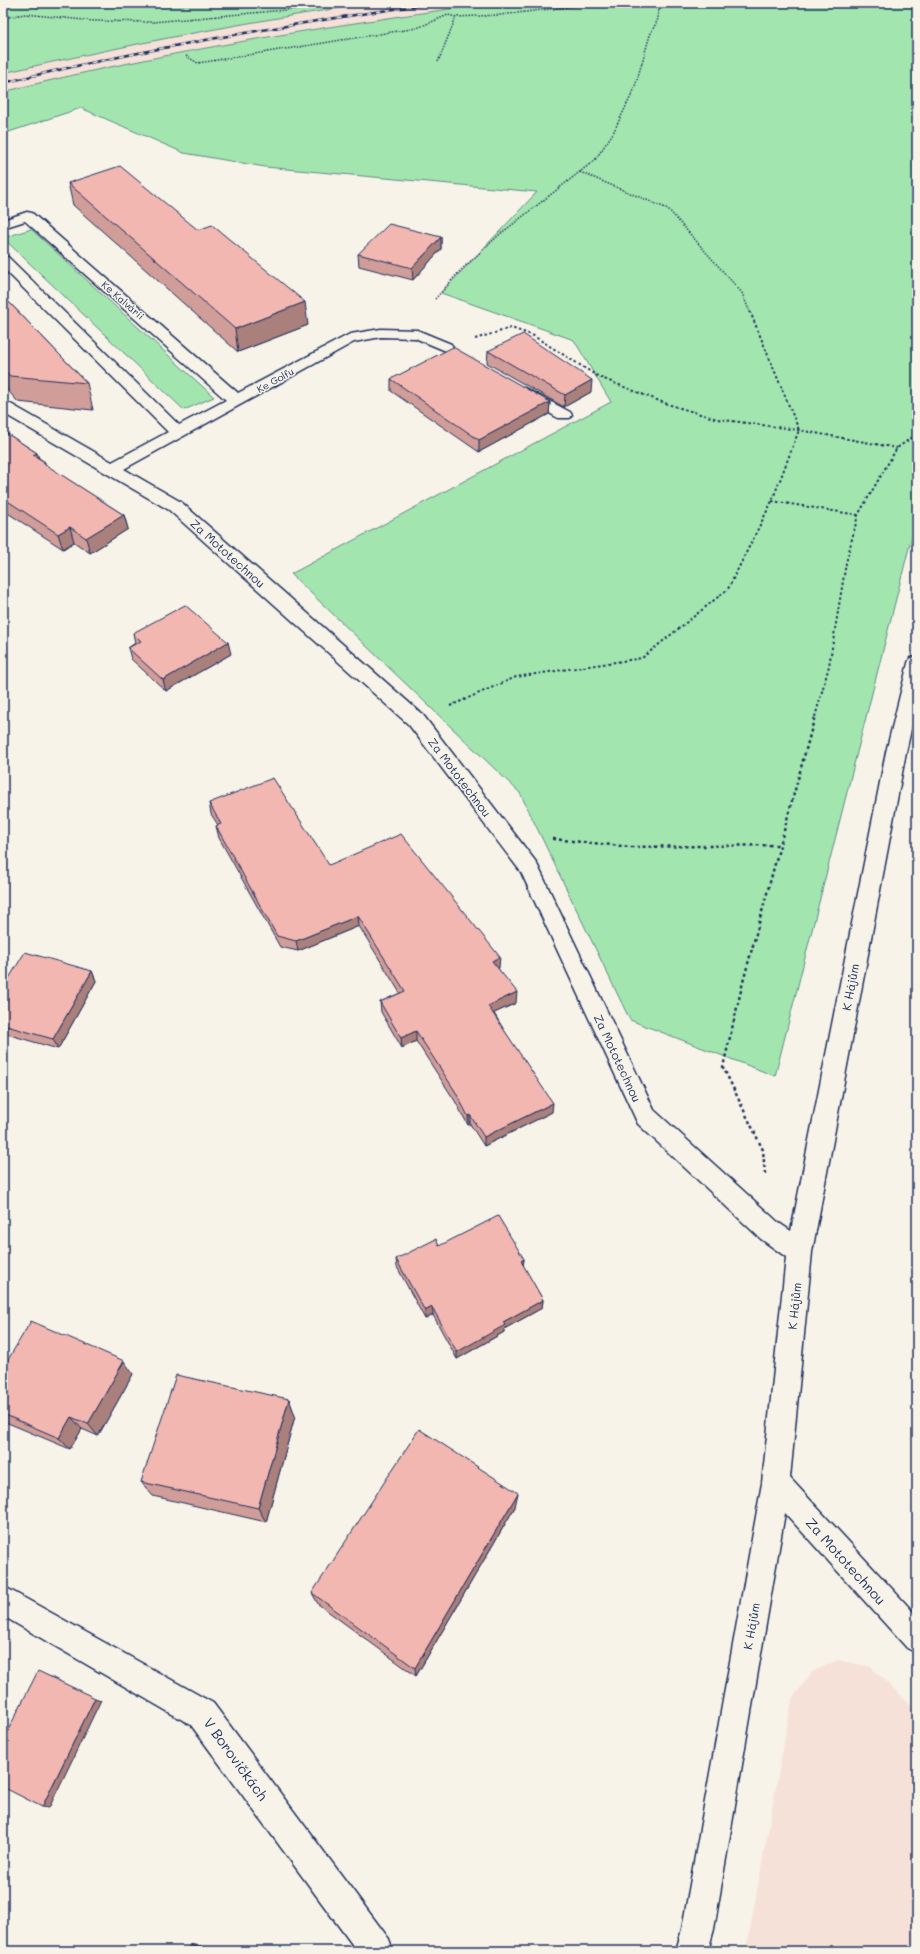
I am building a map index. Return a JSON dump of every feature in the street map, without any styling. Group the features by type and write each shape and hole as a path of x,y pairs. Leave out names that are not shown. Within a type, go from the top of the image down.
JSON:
{"street":[{"name":"Ke Kalvárii","path":"3,224 27,216 237,401"},
{"path":"3,260 178,434"},
{"name":"Ke Golfu","path":"112,468 178,434 350,338 381,333 417,334 460,355"},
{"path":"508,383 564,415"},
{"name":"Za Mototechnou","path":"3,406 175,506 416,720 529,868 646,1117 770,1231 800,1252"},
{"name":"K Hájům","path":"692,1951 698,1929 776,1483 800,1252 896,752 917,663"},
{"name":"Za Mototechnou","path":"776,1483 917,1638"},
{"name":"V Borovičkách","path":"3,1600 202,1714 377,1951"}],"path":[{"path":"3,18 25,14 94,21 152,22 363,3"},
{"path":"186,56 198,63 416,28 448,15 456,17 500,15 601,3"},
{"path":"435,300 460,271 499,235 595,160 613,133 634,90 650,35 658,19 659,3"},
{"path":"658,10 666,3"},
{"path":"438,62 456,17"},
{"path":"416,720 516,677 642,658 728,589 772,501 800,430 742,293 668,209 580,172"},
{"path":"446,348 511,328 532,335 598,377 667,404 717,419 800,430 897,448"},
{"path":"770,1231 763,1150 723,1067 780,845 829,666 846,563 858,515 897,448 917,434"},
{"path":"772,501 858,515"},
{"path":"503,834 631,847 780,845"}],"shaded area":[{"path":"376,3 492,3 271,36 181,52 3,92 3,73 169,37 259,21"},
{"path":"838,1660 871,1667 917,1711 917,1951 746,1951 792,1699 812,1672"}],"green space":[{"path":"3,3 376,3 282,17 189,34 3,73"},
{"path":"492,3 917,3 917,516 775,1076 630,1020 520,793 291,574 611,402 574,340 441,293 537,192 265,167 184,153 81,108 3,134 3,92 64,77 185,52 308,30"},
{"path":"31,229 214,397 184,410 3,238"}],"building":[{"path":"120,166 198,230 212,225 305,302 235,329 68,183"},
{"path":"389,224 441,237 412,268 358,254"},
{"path":"3,296 87,383 10,376 3,368"},
{"path":"523,334 592,380 565,395 488,351"},
{"path":"453,347 550,402 479,440 391,379"},
{"path":"3,431 37,453 33,455 45,462 43,463 124,515 86,538 70,527 58,534 3,498"},
{"path":"185,605 228,642 163,680 128,648 141,641 133,633"},
{"path":"273,778 329,865 401,834 500,957 492,961 517,992 488,1006 553,1103 484,1137 470,1115 468,1116 455,1091 416,1031 401,1038 380,1002 405,991 358,916 296,941 277,936 216,826 221,824 209,803"},
{"path":"25,952 92,971 53,1039 3,1025 3,988"},
{"path":"498,1216 524,1259 521,1261 543,1300 503,1322 505,1325 457,1352 432,1307 425,1311 396,1259 436,1239 439,1246"},
{"path":"31,1321 124,1361 88,1424 71,1417 59,1438 3,1414 3,1368"},
{"path":"176,1375 289,1399 258,1508 141,1482"},
{"path":"419,1429 518,1493 415,1668 312,1593"},
{"path":"38,1671 95,1698 42,1807 3,1787 3,1740"},
{"path":"190,1945 203,1951 188,1951"}],"railway":[{"path":"3,83 57,70 164,48 326,19 435,3"}]}
